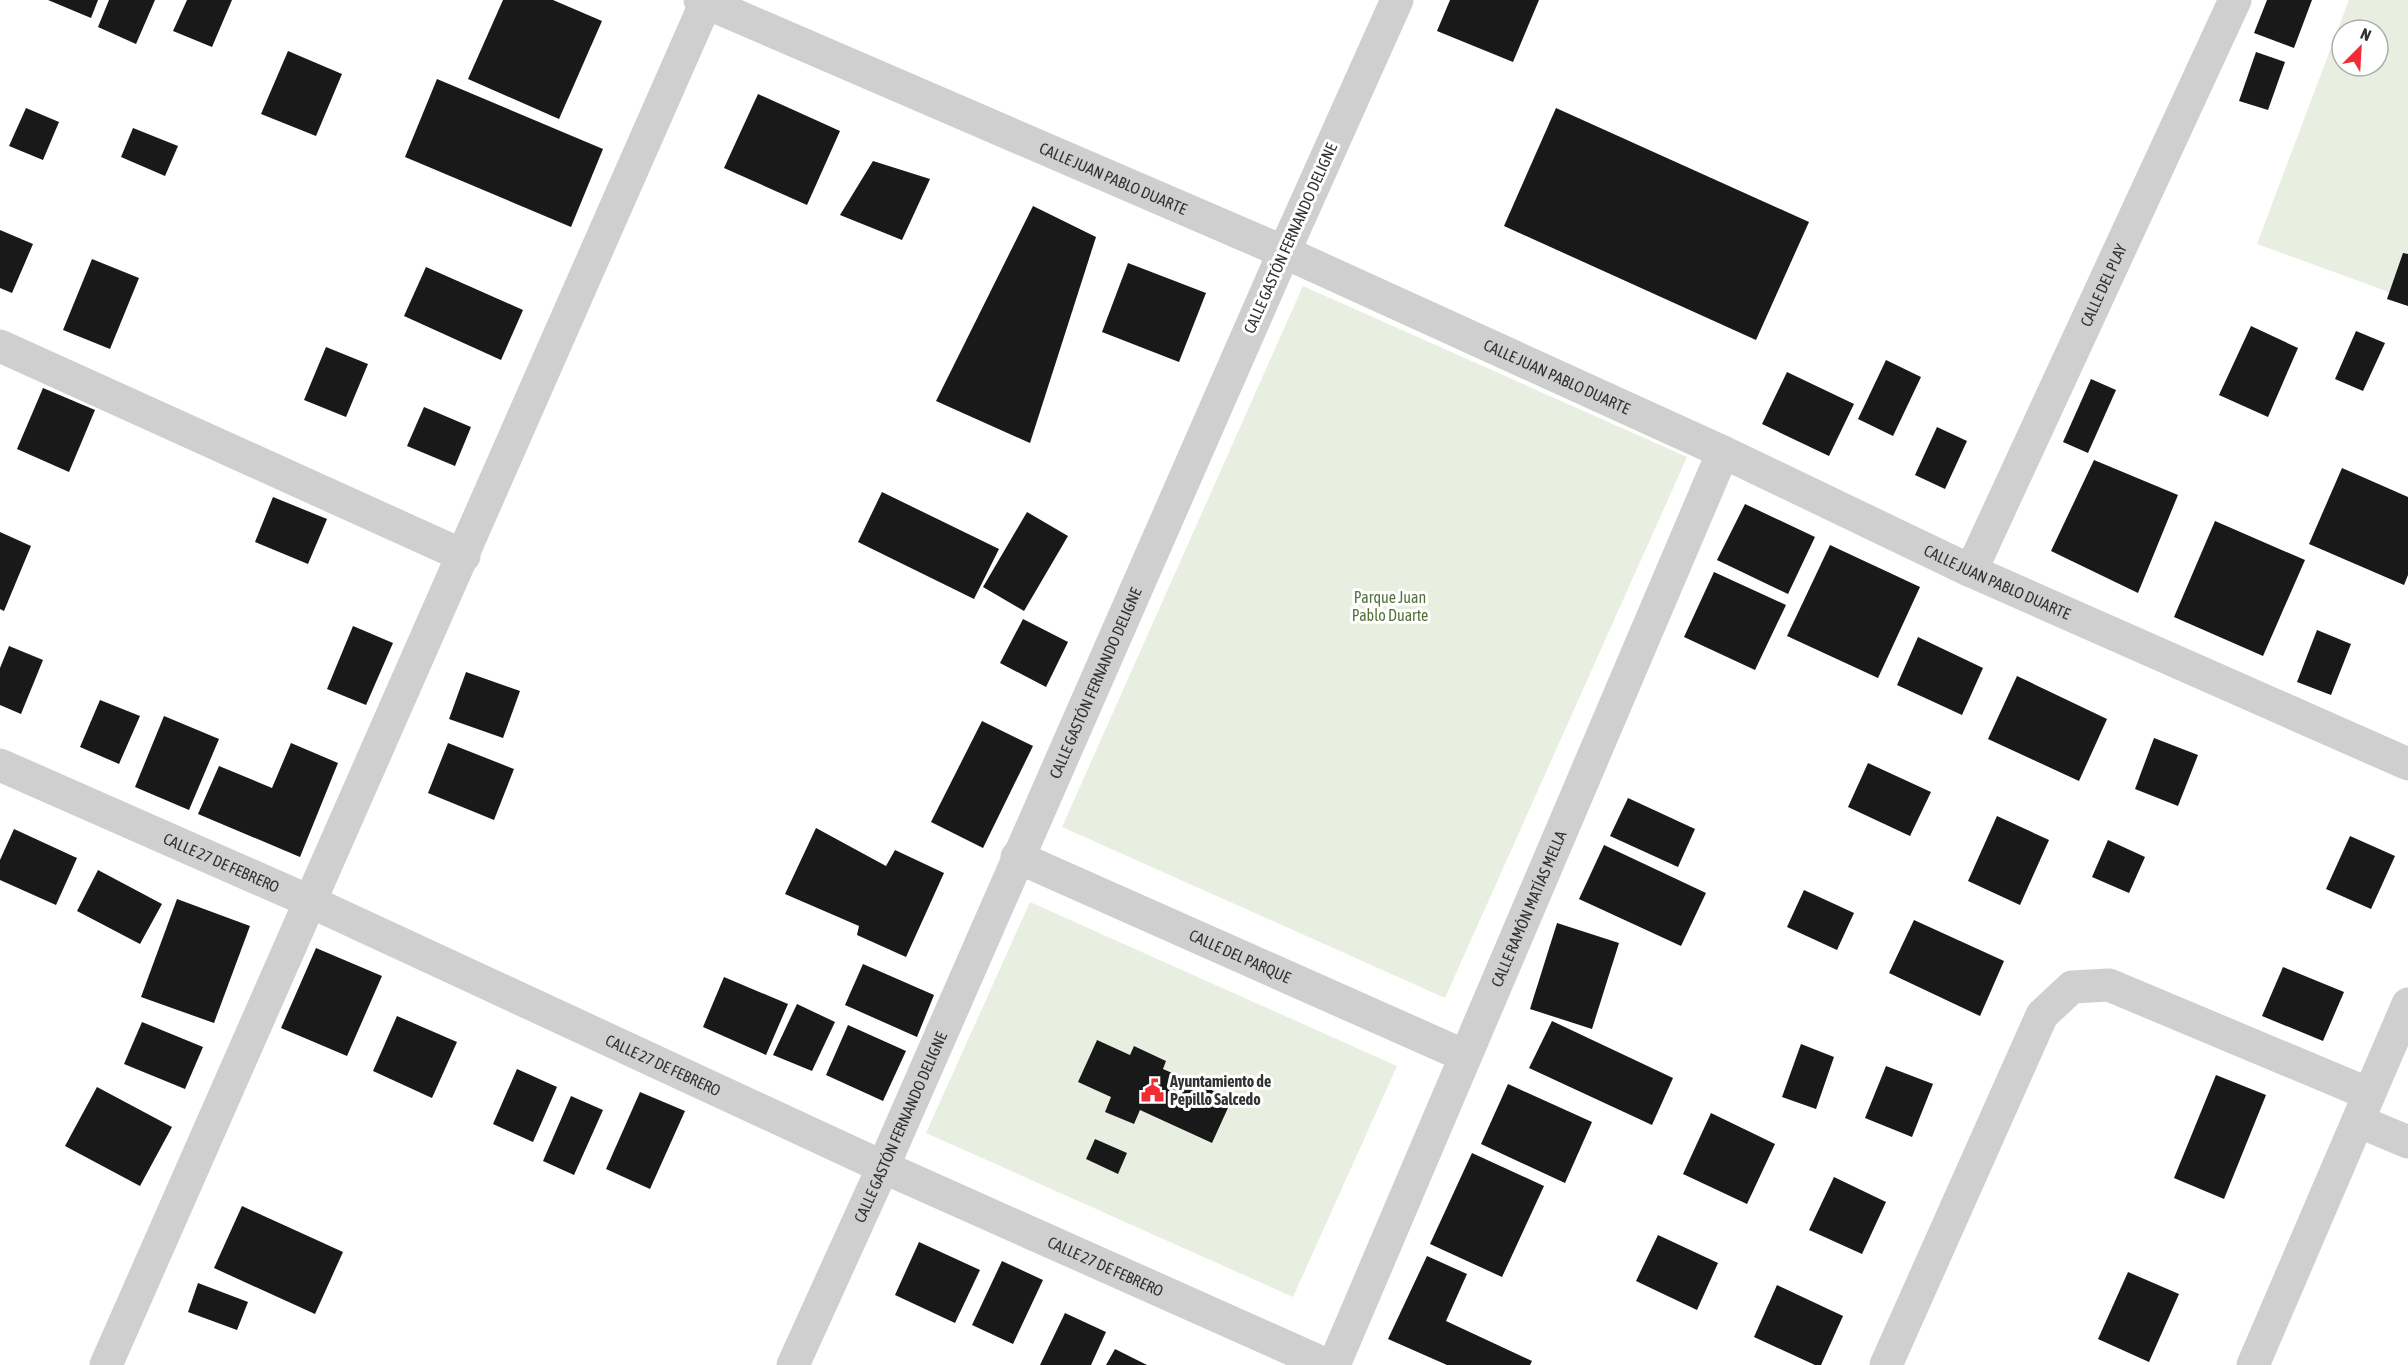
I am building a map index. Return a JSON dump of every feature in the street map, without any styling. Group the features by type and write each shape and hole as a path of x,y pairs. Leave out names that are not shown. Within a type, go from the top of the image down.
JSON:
{"street":[{"name":"CALLE GASTÓN FERNANDO DELIGNE","path":"793,1365 883,1167 1017,857 1397,0"},
{"name":"CALLE DEL PLAY","path":"1971,571 2235,0"},
{"name":"CALLE JUAN PABLO DUARTE","path":"703,1 1284,252 1723,452 1971,571 2408,764"},
{"path":"106,1365 309,901 464,556 703,1"},
{"path":"0,346 464,556"},
{"name":"CALLE RAMÓN MATÍAS MELLA","path":"1334,1365 1723,452"},
{"name":"CALLE 27 DE FEBRERO","path":"0,765 309,901 883,1167 1327,1365"},
{"name":"CALLE DEL PARQUE","path":"1017,857 1465,1056"},
{"path":"1886,1365 2042,1015 2072,987 2109,985 2363,1107 2408,1142"},
{"path":"2253,1365 2408,1004"}],"green space":[{"path":"2349,0 2408,0 2408,299 2257,244 2330,50 2330,78 2390,78 2390,18 2342,18"},
{"name":"Parque Juan Pablo Duarte","path":"1303,286 1687,457 1445,998 1062,827"},
{"path":"1030,902 1397,1066 1293,1297 926,1133","holes":["1097,1040 1130,1055 1135,1046 1166,1061 1163,1069 1231,1100 1211,1143 1140,1110 1133,1124 1105,1112 1111,1097 1078,1082","1095,1139 1127,1153 1118,1173 1086,1159"]}],"building":[{"path":"48,0 98,0 91,18"},
{"path":"109,0 155,0 136,44 98,27"},
{"path":"187,0 232,0 212,47 173,31"},
{"path":"503,0 553,0 602,21 559,119 468,79"},
{"path":"1450,0 1539,0 1513,62 1437,31"},
{"path":"2267,0 2312,0 2294,48 2254,33"},
{"path":"288,51 342,74 316,136 261,114"},
{"path":"2256,52 2285,62 2268,110 2239,101"},
{"path":"437,79 603,149 571,227 405,157"},
{"path":"758,94 840,131 807,205 724,168"},
{"path":"26,108 59,122 43,160 9,146"},
{"path":"1556,108 1809,222 1756,340 1504,226"},
{"path":"133,128 178,146 165,176 121,157"},
{"path":"873,161 930,179 902,240 840,215"},
{"path":"1033,206 1096,237 1030,443 936,401"},
{"path":"0,230 33,244 12,293 0,288"},
{"path":"2403,253 2408,254 2408,306 2387,299"},
{"path":"92,259 139,278 110,349 63,330"},
{"path":"1128,263 1206,293 1179,362 1102,332"},
{"path":"426,267 523,310 501,360 404,316"},
{"path":"2251,326 2298,348 2268,417 2219,395"},
{"path":"2356,331 2385,343 2363,391 2335,379"},
{"path":"326,347 368,364 346,417 304,400"},
{"path":"1886,360 1921,377 1893,436 1858,419"},
{"path":"1787,372 1854,404 1829,456 1762,424"},
{"path":"2091,379 2116,390 2088,453 2063,442"},
{"path":"43,388 95,410 69,472 17,449"},
{"path":"424,407 471,427 455,466 407,446"},
{"path":"1937,427 1967,441 1945,489 1915,475"},
{"path":"2094,460 2178,495 2138,593 2051,551"},
{"path":"2342,468 2408,497 2408,575 2404,585 2309,544"},
{"path":"882,492 999,549 974,599 858,542"},
{"path":"273,497 327,519 308,564 255,542"},
{"path":"1745,504 1815,537 1788,594 1717,560"},
{"path":"1027,512 1068,536 1024,611 983,587"},
{"path":"2215,521 2305,560 2263,656 2174,617"},
{"path":"0,532 31,546 4,611 0,609"},
{"path":"1830,545 1920,587 1878,678 1787,636"},
{"path":"1714,572 1786,605 1755,670 1684,637"},
{"path":"1023,619 1068,642 1046,687 1000,663"},
{"path":"353,626 393,643 366,705 327,689"},
{"path":"2317,630 2351,644 2331,695 2297,682"},
{"path":"1918,637 1983,668 1962,715 1897,685"},
{"path":"9,646 43,660 21,714 0,705 0,668"},
{"path":"466,672 520,691 503,738 449,719"},
{"path":"2017,676 2107,719 2079,781 1988,739"},
{"path":"100,700 140,716 119,764 80,747"},
{"path":"164,716 219,739 189,810 135,787"},
{"path":"982,721 1033,746 983,848 931,822"},
{"path":"2154,738 2198,755 2178,806 2135,789"},
{"path":"291,743 338,763 300,857 198,814 219,766 272,788"},
{"path":"448,743 514,769 494,820 428,793"},
{"path":"1868,763 1931,792 1910,836 1848,807"},
{"path":"1628,798 1695,829 1678,867 1610,836"},
{"path":"1997,816 2049,840 2020,905 1968,881"},
{"path":"816,828 886,866 895,850 944,873 906,957 857,935 859,926 785,894"},
{"path":"14,829 77,858 56,905 0,880 0,860"},
{"path":"2350,836 2395,856 2371,909 2326,889"},
{"path":"2108,840 2145,857 2129,893 2092,877"},
{"path":"1604,845 1706,893 1681,946 1579,899"},
{"path":"98,870 162,904 140,944 77,911"},
{"path":"1804,890 1854,913 1837,950 1787,927"},
{"path":"177,899 250,926 214,1023 141,997"},
{"path":"1914,920 2004,961 1980,1016 1889,973"},
{"path":"1557,923 1619,943 1592,1029 1530,1009"},
{"path":"316,948 382,976 347,1056 281,1028"},
{"path":"863,964 934,995 917,1037 845,1005"},
{"path":"2283,967 2344,992 2323,1041 2262,1016"},
{"path":"724,977 788,1004 766,1055 703,1027"},
{"path":"797,1004 835,1022 812,1071 773,1055"},
{"path":"397,1016 457,1042 432,1098 373,1071"},
{"path":"1552,1021 1673,1078 1652,1125 1529,1068"},
{"path":"142,1022 203,1047 185,1089 124,1064"},
{"path":"848,1025 906,1051 883,1101 826,1075"},
{"name":"Ayuntamiento de Pepillo Salcedo","path":"1097,1040 1130,1055 1134,1046 1166,1061 1163,1069 1232,1099 1212,1143 1140,1110 1134,1124 1105,1112 1111,1097 1078,1082"},
{"path":"1801,1044 1834,1057 1816,1109 1782,1097"},
{"path":"1886,1066 1933,1084 1912,1137 1865,1118"},
{"path":"517,1069 557,1087 533,1142 493,1124"},
{"path":"2216,1075 2266,1095 2224,1199 2174,1178"},
{"path":"1508,1084 1592,1122 1565,1183 1481,1144"},
{"path":"97,1087 172,1127 140,1186 65,1146"},
{"path":"640,1092 685,1111 650,1189 606,1169"},
{"path":"571,1096 603,1110 574,1175 543,1161"},
{"path":"1711,1113 1775,1144 1747,1204 1683,1174"},
{"path":"1095,1139 1127,1153 1118,1174 1086,1159"},
{"path":"1472,1153 1544,1186 1502,1277 1430,1244"},
{"path":"1834,1177 1886,1202 1862,1254 1809,1230"},
{"path":"242,1206 343,1252 315,1314 214,1268"},
{"path":"1658,1235 1718,1263 1697,1310 1636,1281"},
{"path":"919,1242 980,1270 955,1323 895,1295"},
{"path":"1427,1256 1467,1274 1446,1321 1532,1361 1530,1365 1447,1365 1388,1339"},
{"path":"1002,1261 1043,1280 1013,1344 972,1325"},
{"path":"2128,1272 2179,1294 2149,1362 2098,1339"},
{"path":"198,1283 248,1302 237,1330 188,1312"},
{"path":"1777,1285 1843,1316 1821,1365 1815,1365 1754,1337"},
{"path":"1065,1313 1106,1332 1091,1365 1040,1365"},
{"path":"1115,1349 1147,1365 1106,1365"}],"place":[{"name":"Ayuntamiento de Pepillo Salcedo","path":"1152,1090"}]}
